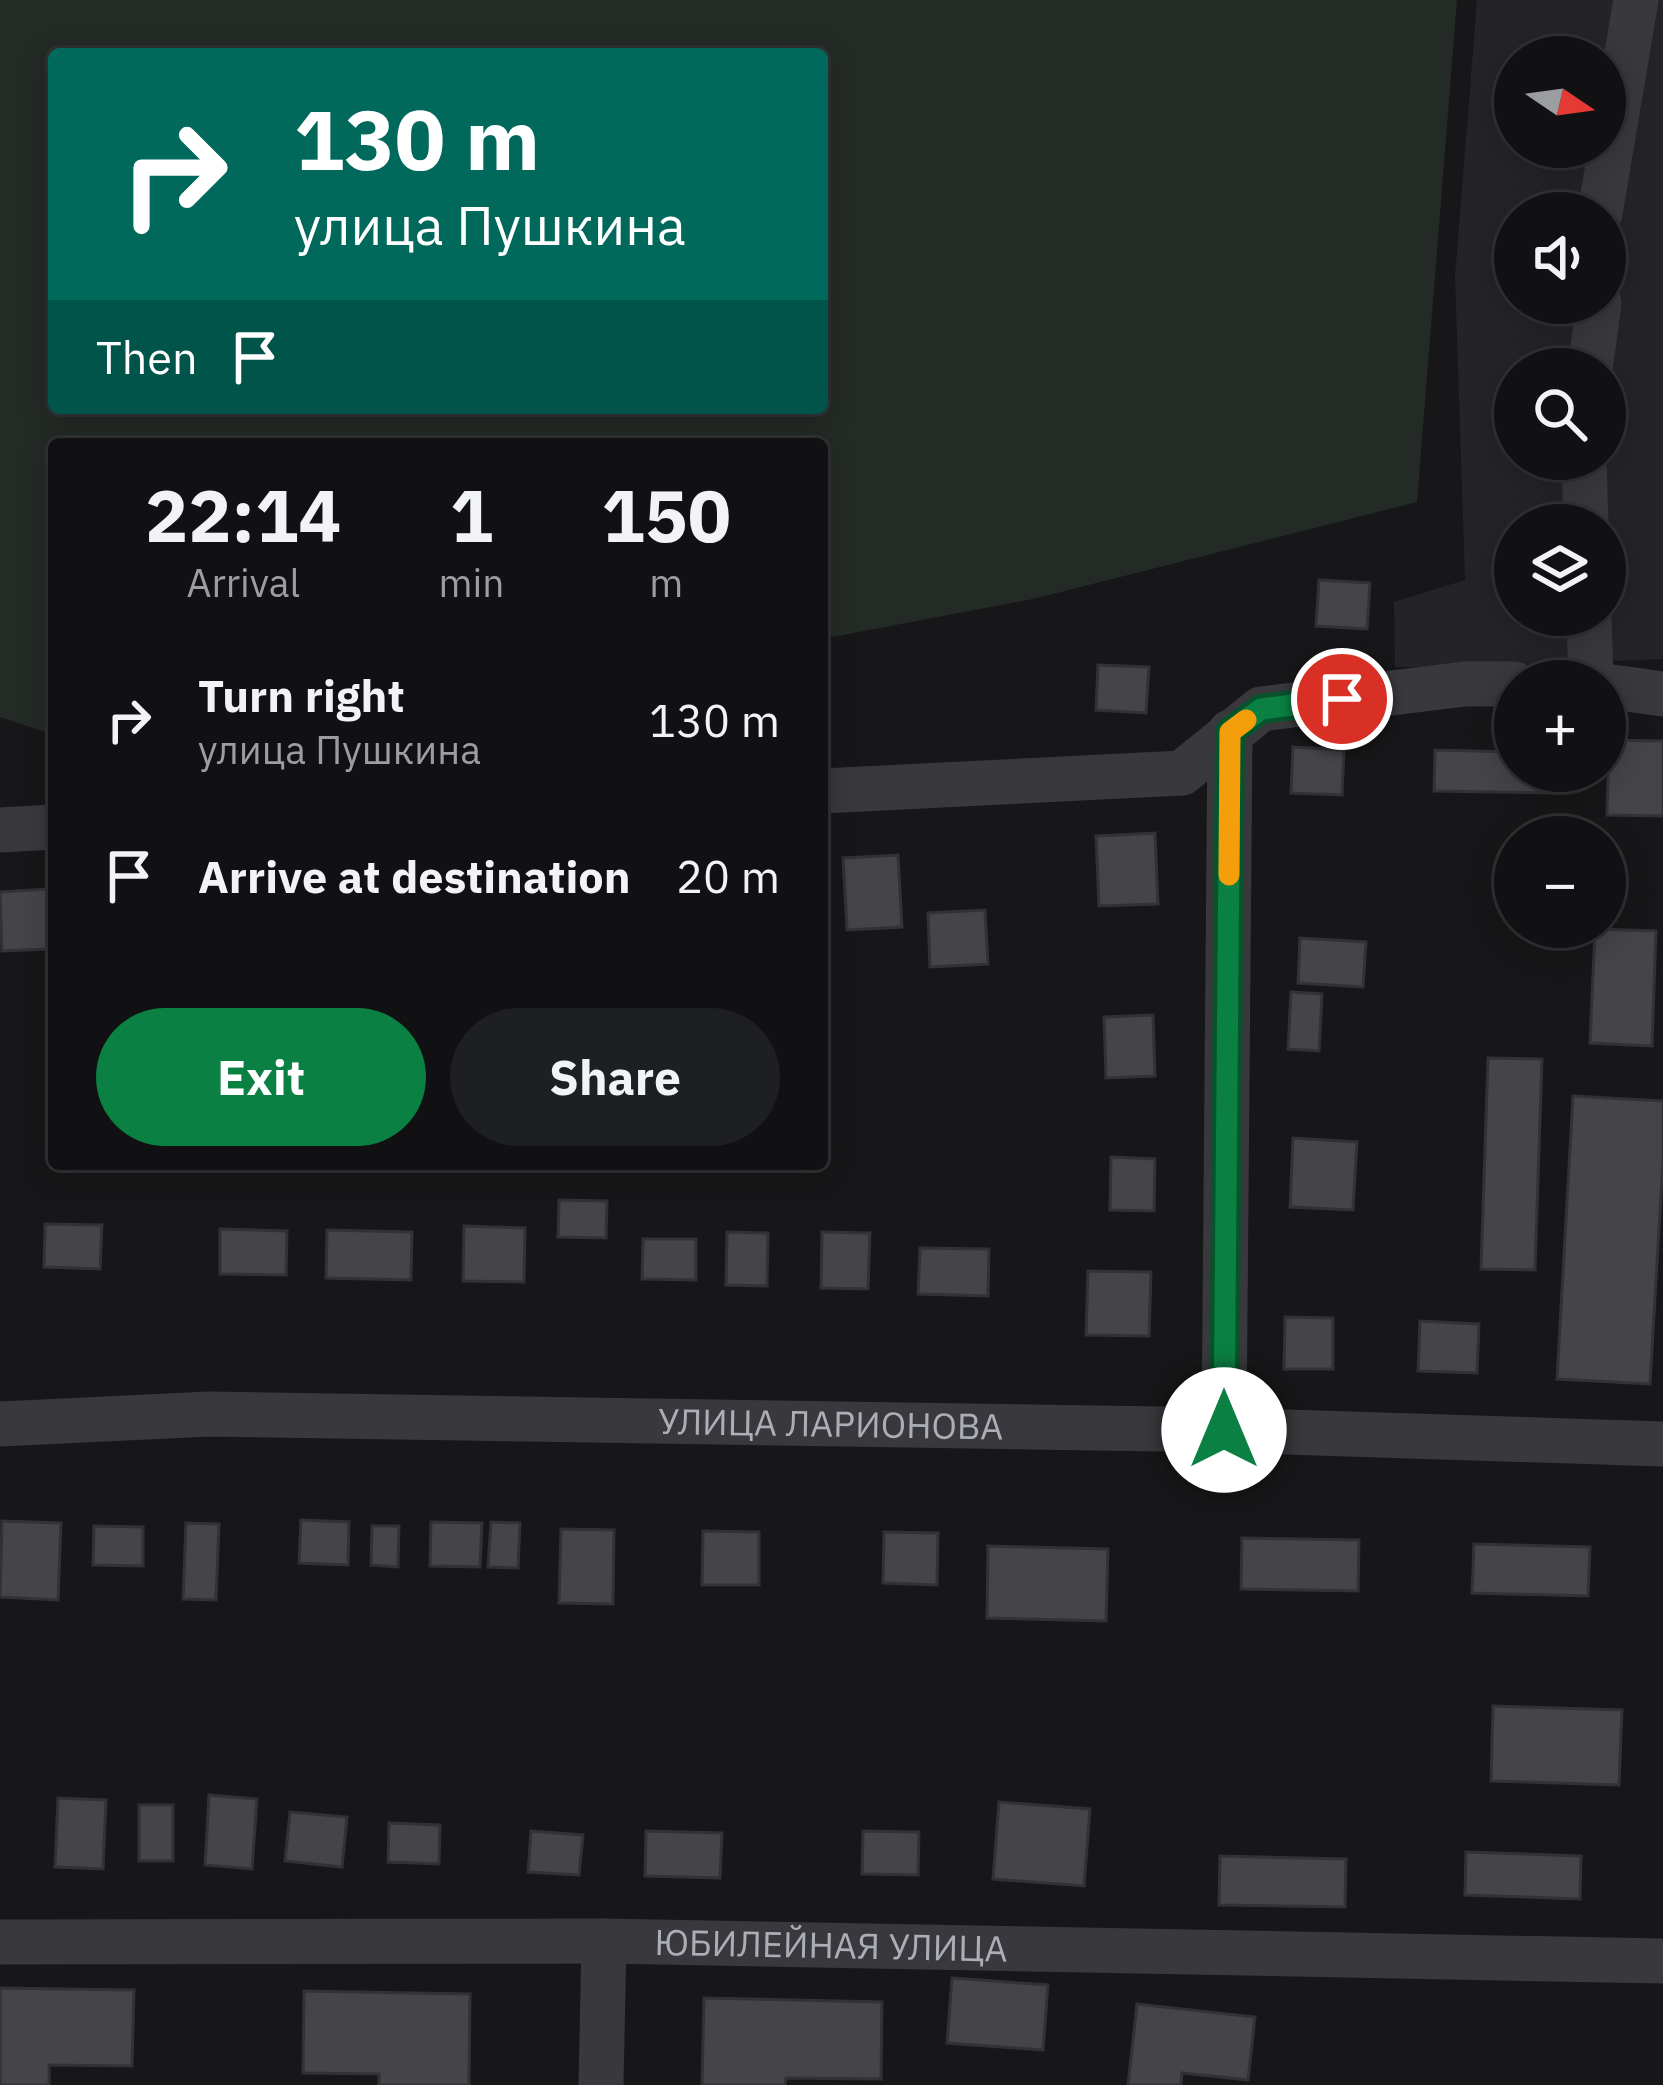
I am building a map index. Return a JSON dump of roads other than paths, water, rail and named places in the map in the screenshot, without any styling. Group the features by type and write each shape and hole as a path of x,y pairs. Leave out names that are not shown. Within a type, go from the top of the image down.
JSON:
{"street":[{"path":"1604,192 1636,0"},
{"path":"828,790 1182,773 1261,709 1494,684"},
{"path":"1626,689 1663,694"},
{"path":"1224,1430 1230,732"},
{"path":"0,830 48,827"},
{"name":"УЛИЦА ЛАРИОНОВА","path":"0,1424 209,1414 1224,1430 1663,1444"},
{"path":"601,2085 604,1941"},
{"name":"ЮБИЛЕЙНАЯ УЛИЦА","path":"0,1942 604,1941 1663,1961"}]}
